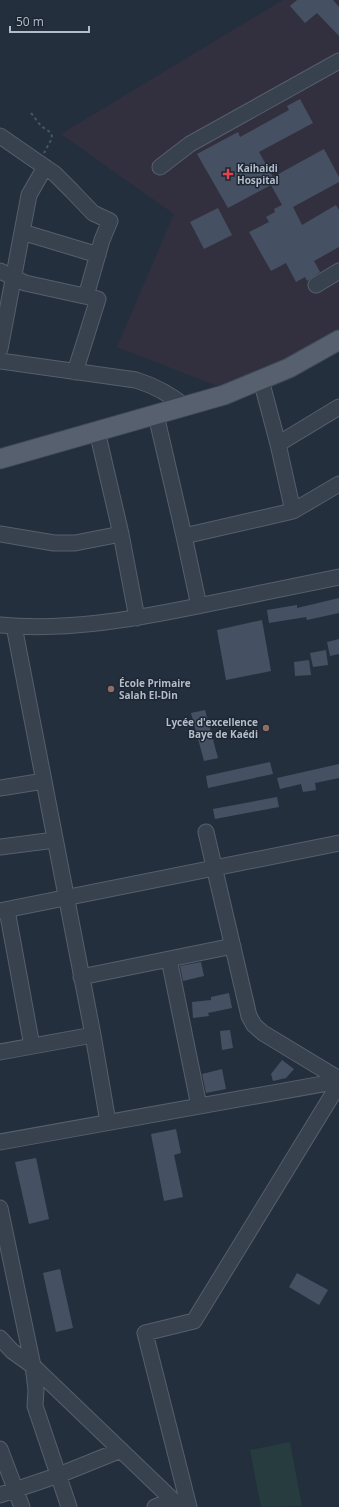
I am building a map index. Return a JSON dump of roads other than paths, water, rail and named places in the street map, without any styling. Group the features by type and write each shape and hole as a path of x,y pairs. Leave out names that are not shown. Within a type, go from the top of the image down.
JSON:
{"main road":[{"path":"0,459 224,395 289,368 339,340"}],"street":[{"path":"160,167 190,144 339,62"},
{"path":"0,136 55,174 93,213 110,221 98,255 92,298 75,372"},
{"path":"0,349 4,307 14,278 29,195 42,165"},
{"path":"22,232 98,255"},
{"path":"0,272 25,283 92,298"},
{"path":"316,285 339,272"},
{"path":"0,361 136,380 166,392 186,407"},
{"path":"261,380 278,444 293,512"},
{"path":"278,444 339,407"},
{"path":"156,415 199,606"},
{"path":"97,431 121,534 137,618"},
{"path":"184,536 293,512 339,484"},
{"path":"0,534 54,543 75,543 121,534"},
{"path":"108,1122 93,1035 44,781 7,625 68,626 137,618 339,577"},
{"path":"0,788 44,781"},
{"path":"206,832 249,1016 254,1025 263,1033 339,1080"},
{"path":"0,847 55,840"},
{"path":"32,1046 3,910 339,843"},
{"path":"81,977 233,946"},
{"path":"170,959 200,1106"},
{"path":"0,1052 93,1035"},
{"path":"0,1142 339,1080"},
{"path":"189,1507 145,1333 194,1321 339,1084"},
{"path":"0,1208 33,1366 36,1406 69,1507"},
{"path":"0,1338 6,1354 33,1366 176,1503"},
{"path":"0,1449 22,1507"},
{"path":"0,1495 59,1475 121,1450"},
{"path":"155,1507 176,1503"}],"place":[{"name":"Kaihaidi Hospital","path":"228,174"},
{"name":"École Primaire Salah El-Din","path":"111,689"},
{"name":"Lycée d'excellence Baye de Kaédi","path":"266,728"}]}
